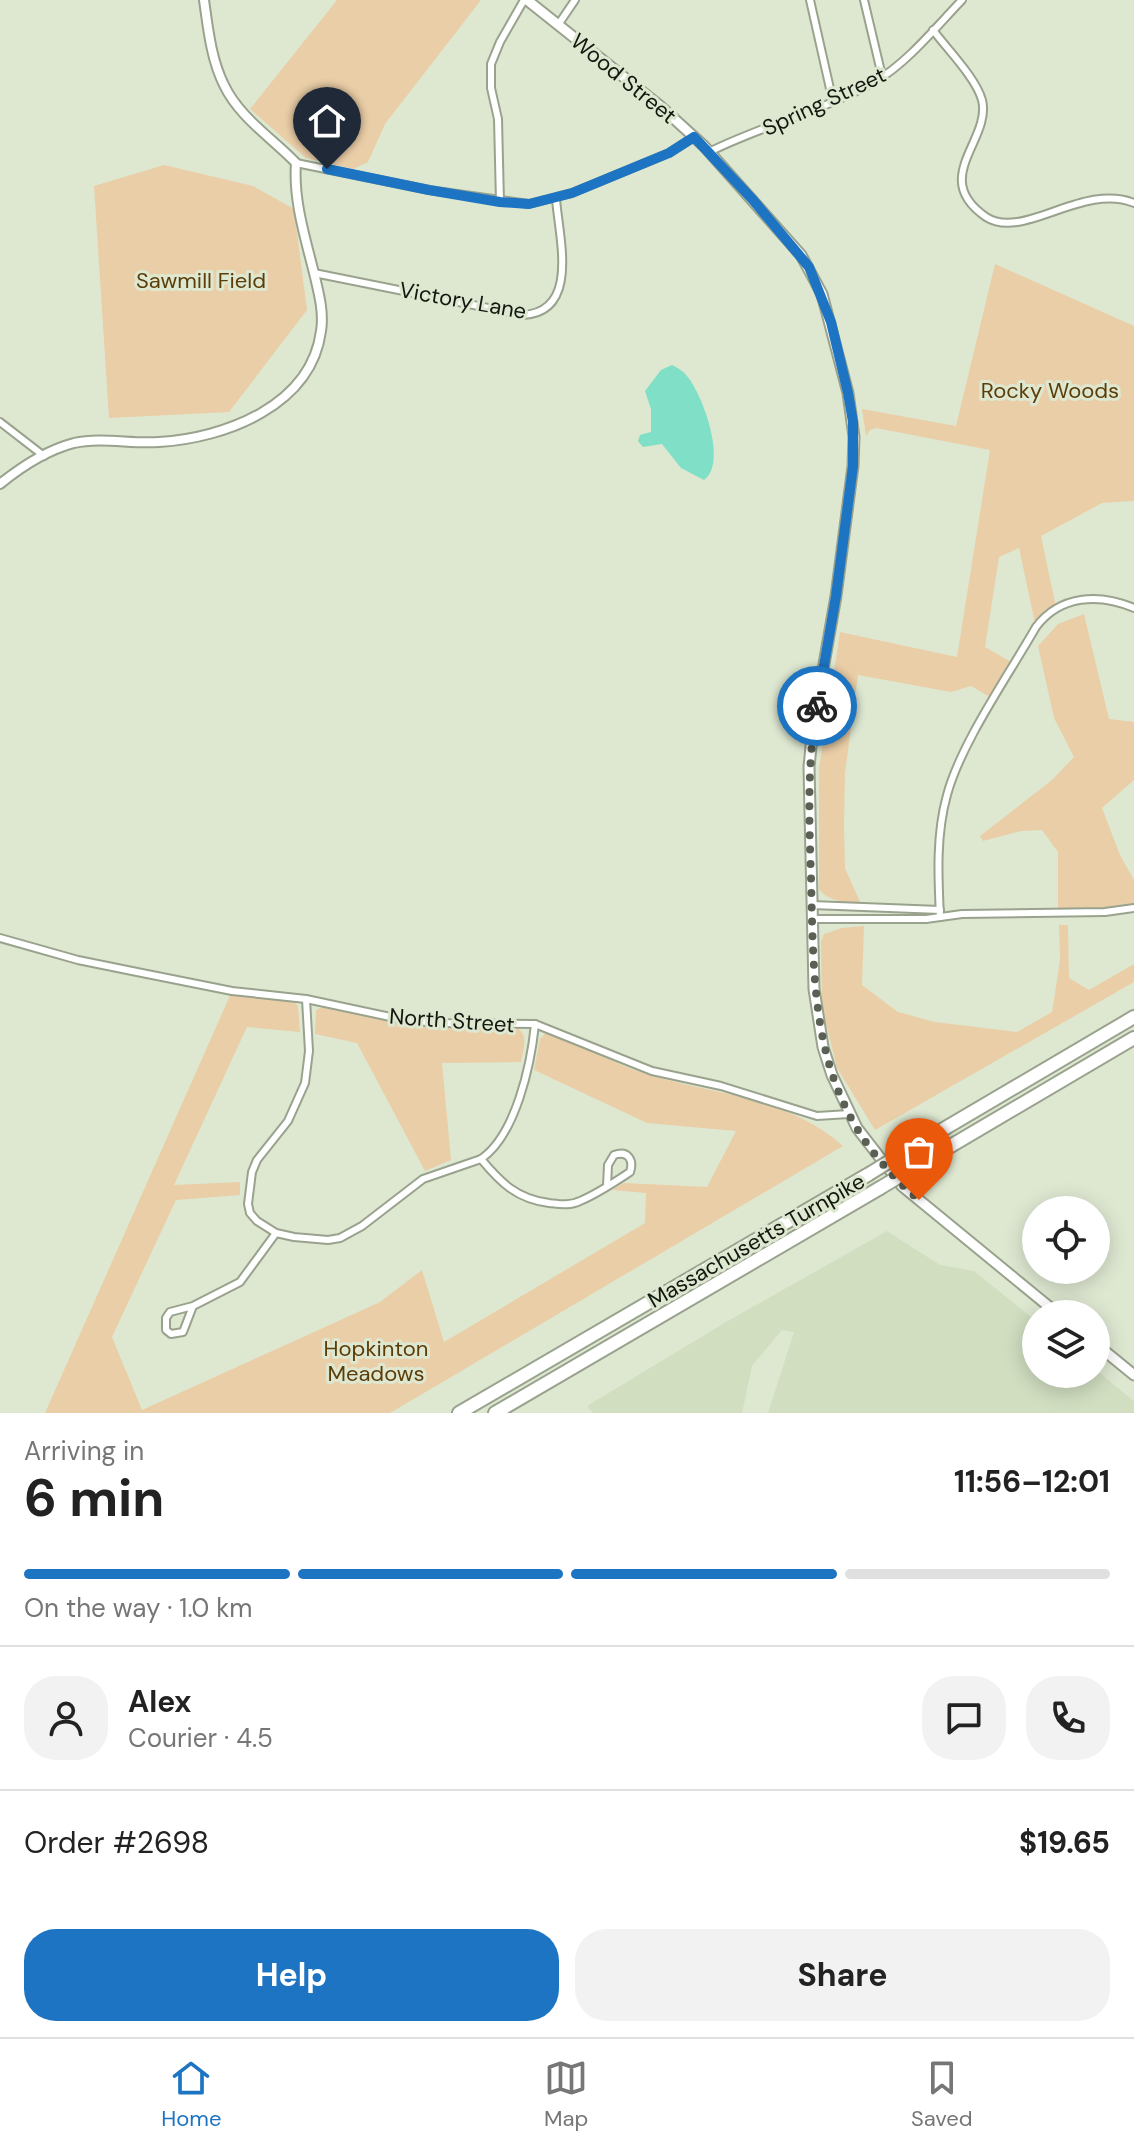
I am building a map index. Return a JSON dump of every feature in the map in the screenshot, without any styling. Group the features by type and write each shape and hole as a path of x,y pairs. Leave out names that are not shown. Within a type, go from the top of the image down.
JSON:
{"highway":[{"name":"Massachusetts Turnpike","path":"459,1413 1134,1017"},
{"name":"Massachusetts Turnpike","path":"495,1413 1134,1038"}],"main road":[{"name":"Wood Street","path":"526,0 709,152 809,267 831,322 853,422 854,451 836,596 810,751 811,905 814,989 820,1033 832,1075 849,1114 865,1141 902,1186 1041,1300"},
{"path":"1110,1355 1134,1375"}],"street":[{"path":"204,0 216,65 224,85 246,116 296,163 500,202 529,204 556,199 669,153 694,137"},
{"path":"500,202 498,119 491,88 491,64 500,42 526,0"},
{"path":"558,25 575,0"},
{"path":"810,0 833,102"},
{"path":"864,0 882,76"},
{"name":"Spring Street","path":"709,152 833,102 882,76 962,0"},
{"path":"933,30 976,87 982,100 982,119 965,159 962,179 968,197 980,212 997,222 1011,223 1101,197 1134,203"},
{"path":"0,484 18,470 76,443 158,442 207,435 240,424 274,404 301,379 317,349 322,314 297,198 296,163"},
{"name":"Victory Lane","path":"314,273 523,315 539,313 547,309 561,287 556,199"},
{"path":"0,422 44,456"},
{"path":"940,914 940,829 950,785 960,760 1036,627 1045,615 1056,608 1082,600 1108,599 1134,608"},
{"path":"811,905 940,914"},
{"path":"812,919 1105,912 1134,908"},
{"name":"North Street","path":"0,938 78,960 137,972 232,991 306,999 395,1018 434,1023 535,1024 652,1071 721,1086 817,1116 849,1114"},
{"path":"306,999 309,1051 305,1083 288,1121 257,1160 248,1204 250,1213 276,1233 328,1240 349,1235 423,1179 481,1159 498,1143 523,1088 530,1065 535,1024"},
{"path":"481,1159 502,1183 532,1200 563,1204 578,1203 607,1186 630,1172 633,1164 630,1158 624,1154 614,1155 608,1165 607,1186"},
{"path":"193,1306 183,1332 171,1334 165,1324 170,1312 193,1306 240,1282 276,1233"}],"shaded area":[{"path":"887,1231 940,1265 974,1271 1022,1310 1022,1388 1110,1388 1110,1381 1134,1401 1134,1413 768,1413 794,1332 782,1330 752,1366 742,1413 593,1413 587,1406 726,1322"}],"green space":[{"path":"337,0 481,0 385,124 368,162 353,169 306,158 250,109"},
{"name":"Sawmill Field","path":"164,165 253,186 294,209 307,310 229,412 109,418 94,186"},
{"name":"Rocky Woods","path":"995,264 1134,326 1134,501 1102,503 1041,536 1056,607 1035,623 1019,548 999,557 985,647 1011,662 990,697 971,686 951,692 858,675 845,773 844,825 845,868 861,904 838,901 819,889 819,769 840,632 957,657 990,450 876,428 866,436 862,409 956,426"},
{"path":"1084,614 1109,719 1134,722 1134,780 1102,808 1120,855 1134,880 1134,908 1125,910 1058,911 1058,852 1042,830 1021,831 983,841 980,836 1052,780 1074,757 1054,718 1038,646 1058,624"},
{"path":"1059,925 1068,925 1069,978 1089,990 1134,964 1134,982 875,1130 837,1068 822,1007 821,941 824,934 864,926 862,985 898,1012 935,1022 1017,1032 1052,1012 1060,960"},
{"name":"Hopkinton Meadows","path":"232,991 294,1002 298,1006 300,1032 247,1027 174,1185 240,1182 240,1195 176,1200 112,1337 142,1410 380,1302 422,1270 444,1342 645,1223 646,1193 612,1190 624,1183 707,1187 736,1131 647,1123 534,1070 540,1039 546,1033 569,1040 637,1071 771,1106 820,1129 843,1146 390,1413 45,1413"},
{"path":"326,1005 420,1025 515,1027 524,1038 521,1062 442,1063 451,1160 425,1171 357,1043 315,1034 316,1010"}],"water":[{"path":"672,365 684,373 693,385 706,413 714,460 711,472 704,480 681,468 662,444 643,447 638,441 640,435 651,432 651,409 645,391 661,370"}],"way so far":[{"path":"817,706 810,751 808,798 814,989 820,1033 832,1075 857,1128 902,1186 919,1200"}],"route":[{"path":"327,169 429,190 529,204 572,193 669,153 694,137 724,167 809,267 831,322 851,407 853,466 836,596 817,706"}]}
